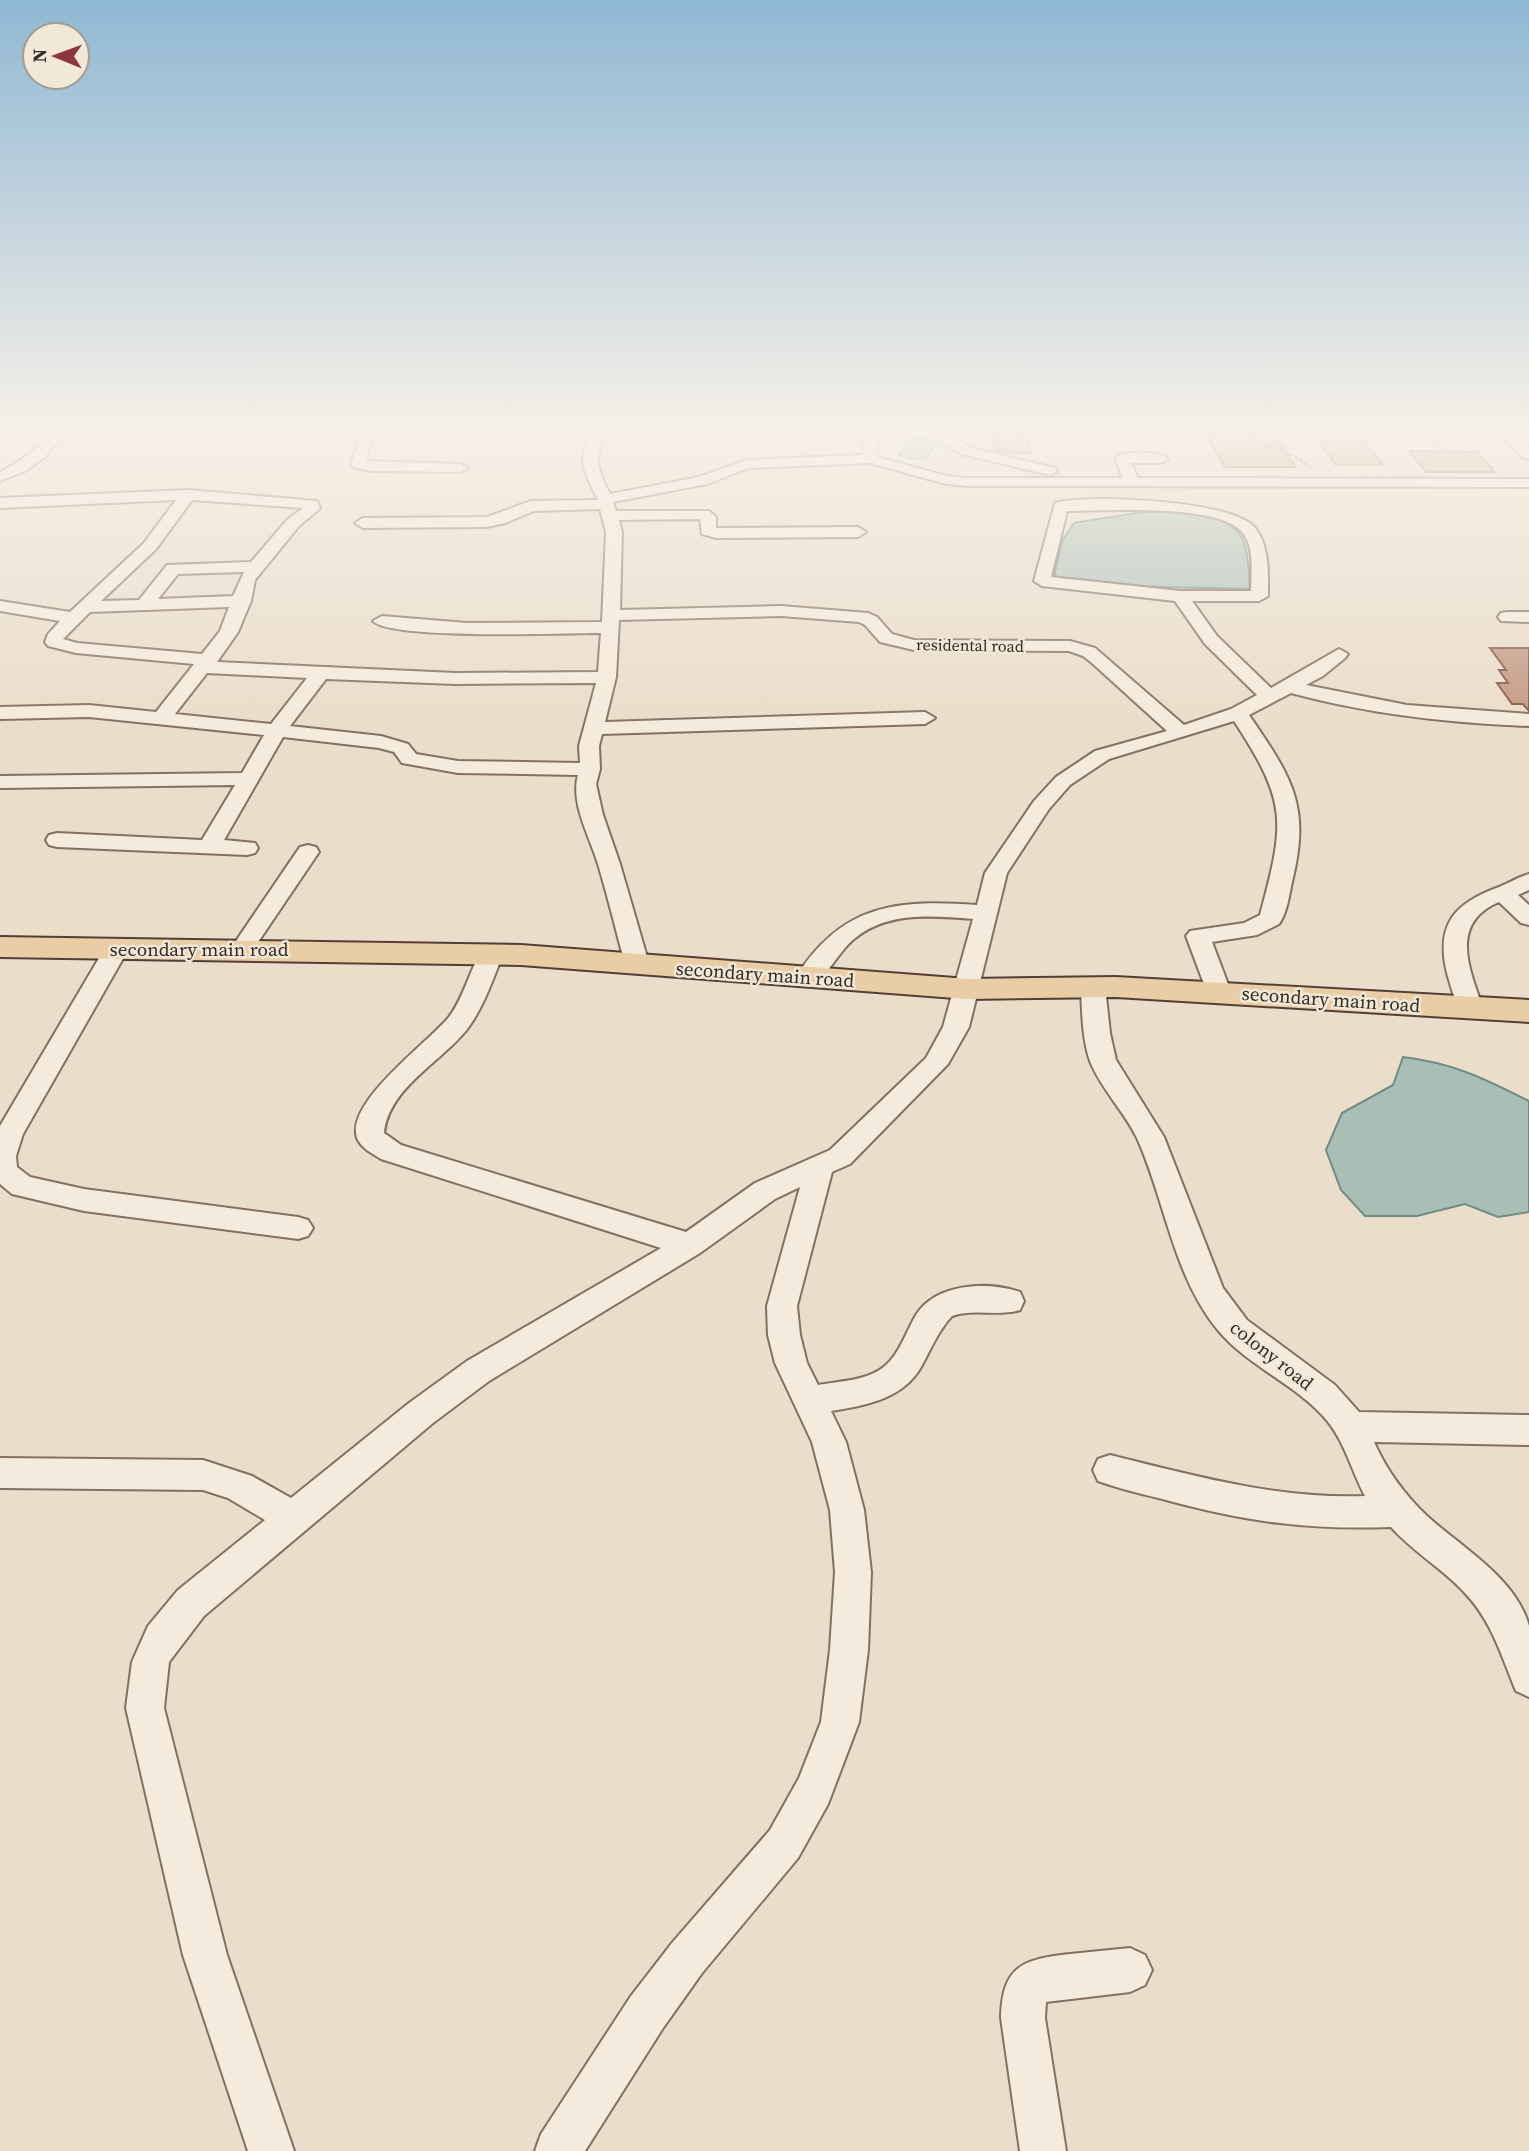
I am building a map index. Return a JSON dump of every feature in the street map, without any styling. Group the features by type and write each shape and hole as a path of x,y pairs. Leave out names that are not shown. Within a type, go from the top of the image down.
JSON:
{"main road":[{"name":"secondary main road","path":"0,947 242,948 491,954 968,989 1093,987 1529,1011"}],"street":[{"path":"163,528 150,545 54,638 54,642 76,648 206,664 320,674 509,681 607,677"},
{"path":"162,718 229,632 242,601 247,580 288,528"},
{"path":"613,528 614,564 607,677 589,746 590,769 586,784 592,815 609,864 637,964"},
{"path":"708,528 708,531 716,533 858,532"},
{"path":"1055,528 1042,581 1180,596 1259,596 1259,561 1248,528"},
{"path":"144,605 173,569 256,566"},
{"path":"1180,596 1211,640 1278,691 1399,712 1529,720"},
{"path":"0,606 81,612 144,605 242,601"},
{"name":"residental road","path":"382,621 413,626 490,630 781,611 866,618 886,638 914,645 1070,646 1088,652 1098,659 1181,733"},
{"path":"1507,617 1529,617"},
{"path":"271,2151 205,1955 145,1708 145,1680 150,1656 165,1632 191,1603 421,1413 478,1371 690,1245 765,1191 839,1157 853,1145 935,1064 956,1027 996,873 1041,805 1063,781 1102,755 1181,733 1238,713 1316,672 1339,654"},
{"path":"209,847 246,779 277,730 320,674"},
{"path":"0,713 89,711 381,742 401,748 409,759 442,766 590,769"},
{"path":"1219,992 1197,938 1204,934 1249,930 1271,919 1289,835 1290,818 1285,796 1256,740 1238,713"},
{"path":"594,728 925,718"},
{"path":"0,782 246,779"},
{"path":"57,840 247,848"},
{"path":"242,948 308,852"},
{"path":"1471,1008 1458,973 1455,942 1462,921 1473,907 1529,881"},
{"path":"1504,894 1529,918"},
{"path":"808,977 825,950 868,919 885,913 920,909 986,913"},
{"path":"117,948 9,1134 1,1157 4,1172 22,1186 84,1200 298,1227"},
{"path":"491,954 469,1005 458,1023 385,1097 373,1114 369,1125 370,1136 391,1152 690,1245"},
{"name":"colony road","path":"1093,987 1097,1042 1104,1063 1120,1093 1138,1115 1150,1137 1211,1295 1225,1319 1335,1406 1350,1427 1373,1477 1399,1511 1468,1570 1521,1629 1529,1678"},
{"path":"558,2151 655,2001 687,1958 784,1844 814,1790 840,1722 849,1650 853,1572 847,1510 830,1442 791,1363 784,1335 782,1306 820,1166"},
{"path":"810,1401 873,1388 898,1374 911,1359 933,1315 942,1306 962,1301 1009,1301"},
{"path":"1350,1427 1529,1430"},
{"path":"1110,1470 1235,1502 1293,1511 1399,1511"},
{"path":"0,1474 203,1475 228,1480 251,1490 294,1520"},
{"path":"1043,2151 1023,2018 1023,1997 1029,1986 1038,1979 1130,1970"}],"shaded area":[{"path":"1070,528 1234,528 1243,540 1246,551 1250,589 1112,586 1054,577 1062,541"},
{"path":"1403,1057 1454,1068 1529,1101 1529,1212 1498,1217 1465,1204 1417,1216 1365,1216 1341,1190 1326,1150 1342,1113 1393,1085"}],"building":[{"path":"1490,648 1529,648 1529,711 1523,704 1512,704 1497,683 1508,683 1499,670 1506,670"}]}
